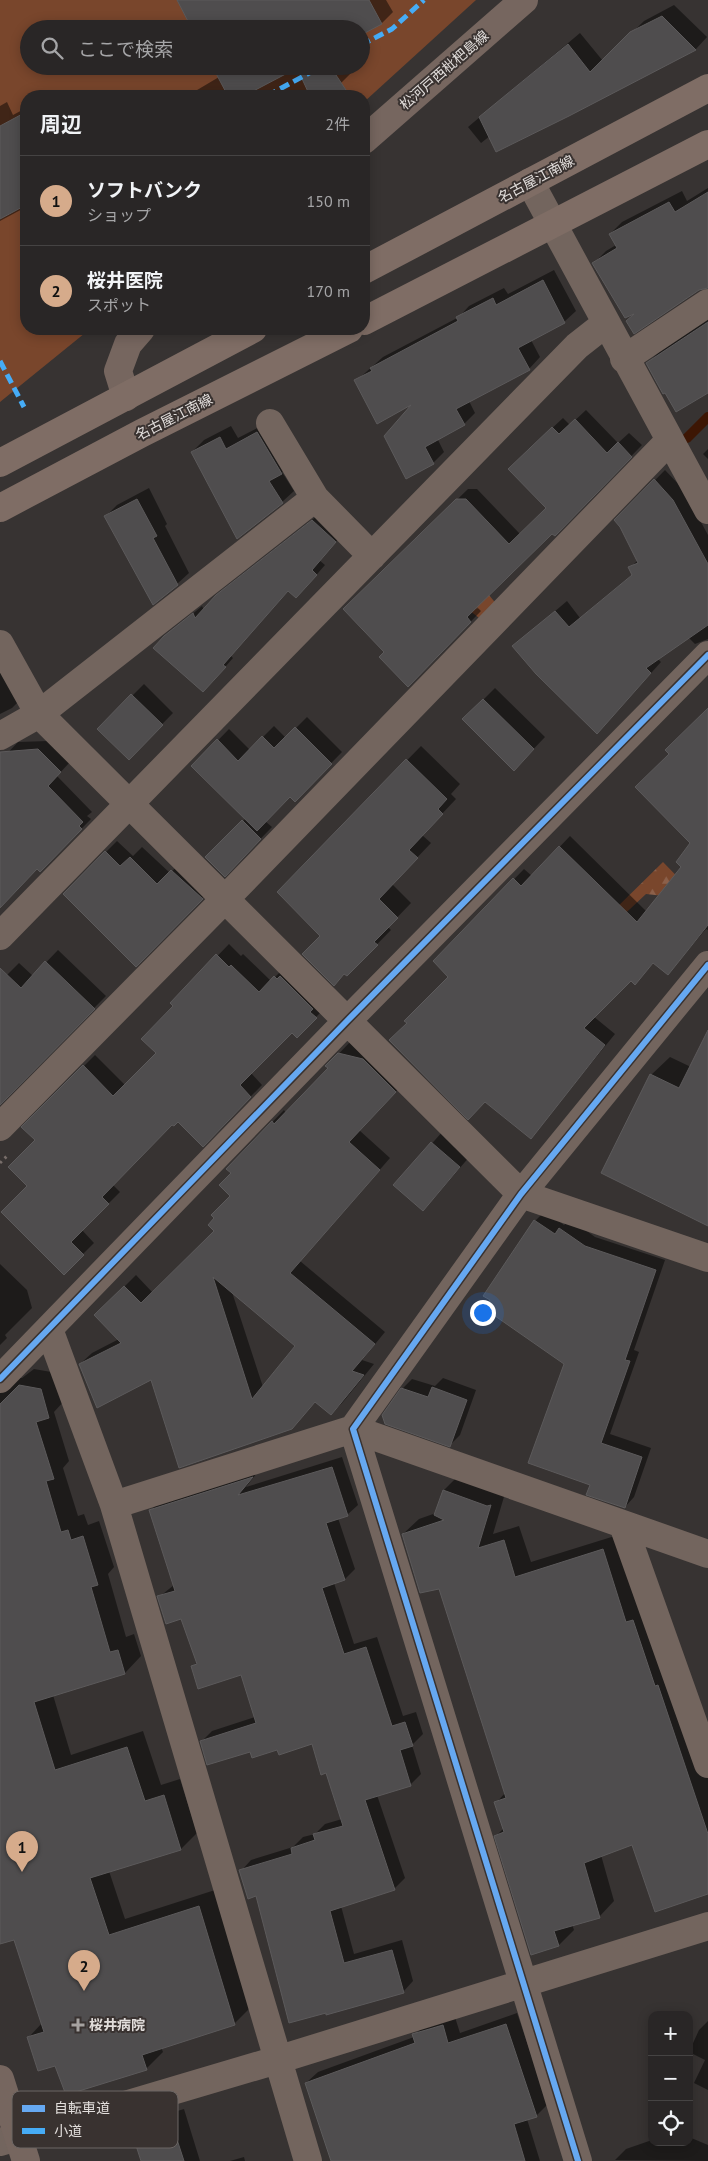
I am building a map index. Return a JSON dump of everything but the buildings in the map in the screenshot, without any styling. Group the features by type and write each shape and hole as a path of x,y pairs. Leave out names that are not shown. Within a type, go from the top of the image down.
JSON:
{"main road":[{"name":"松河戸西枇杷島線","path":"370,135 524,0"},
{"name":"名古屋江南線","path":"370,267 708,88"},
{"path":"370,319 708,144"},
{"path":"126,397 118,371 128,344 136,335"},
{"path":"0,463 242,335"},
{"name":"名古屋江南線","path":"0,508 337,335"},
{"path":"0,2079 12,2133"}],"street":[{"path":"530,182 605,324 708,510"},
{"path":"624,359 708,303"},
{"path":"0,936 577,346 605,324"},
{"path":"270,423 315,498 372,556"},
{"path":"0,1127 226,899 669,441"},
{"path":"0,736 39,714 315,498"},
{"path":"0,644 39,714 521,1194 708,1258"},
{"path":"0,1379 347,1021 708,655"},
{"path":"114,1505 353,1429 521,1194 708,965"},
{"path":"49,1328 114,1505 276,2060 308,2161"},
{"path":"353,1429 708,1554"},
{"path":"353,1429 578,2161"},
{"path":"623,1525 708,1764"},
{"path":"178,2093 276,2060 708,1926"}],"green space":[{"path":"0,0 476,0 370,97 370,90 20,90 20,335 83,335 0,402"},
{"path":"479,583 498,606 483,621 460,603"},
{"path":"663,862 700,900 646,894 614,924 606,918"}],"waterway":[{"path":"687,438 708,417"}],"marked path":[{"path":"370,40 392,29 424,0"},
{"path":"278,90 306,75"},
{"path":"0,361 24,407"}],"cycle path":[{"path":"0,1379 347,1021 708,655"},
{"path":"578,2161 353,1429 521,1194 708,965"}],"place":[{"name":"ソフトバンク","path":"22,1872"},
{"name":"桜井医院","path":"84,1991"},
{"name":"桜井病院","path":"78,2025"}]}
